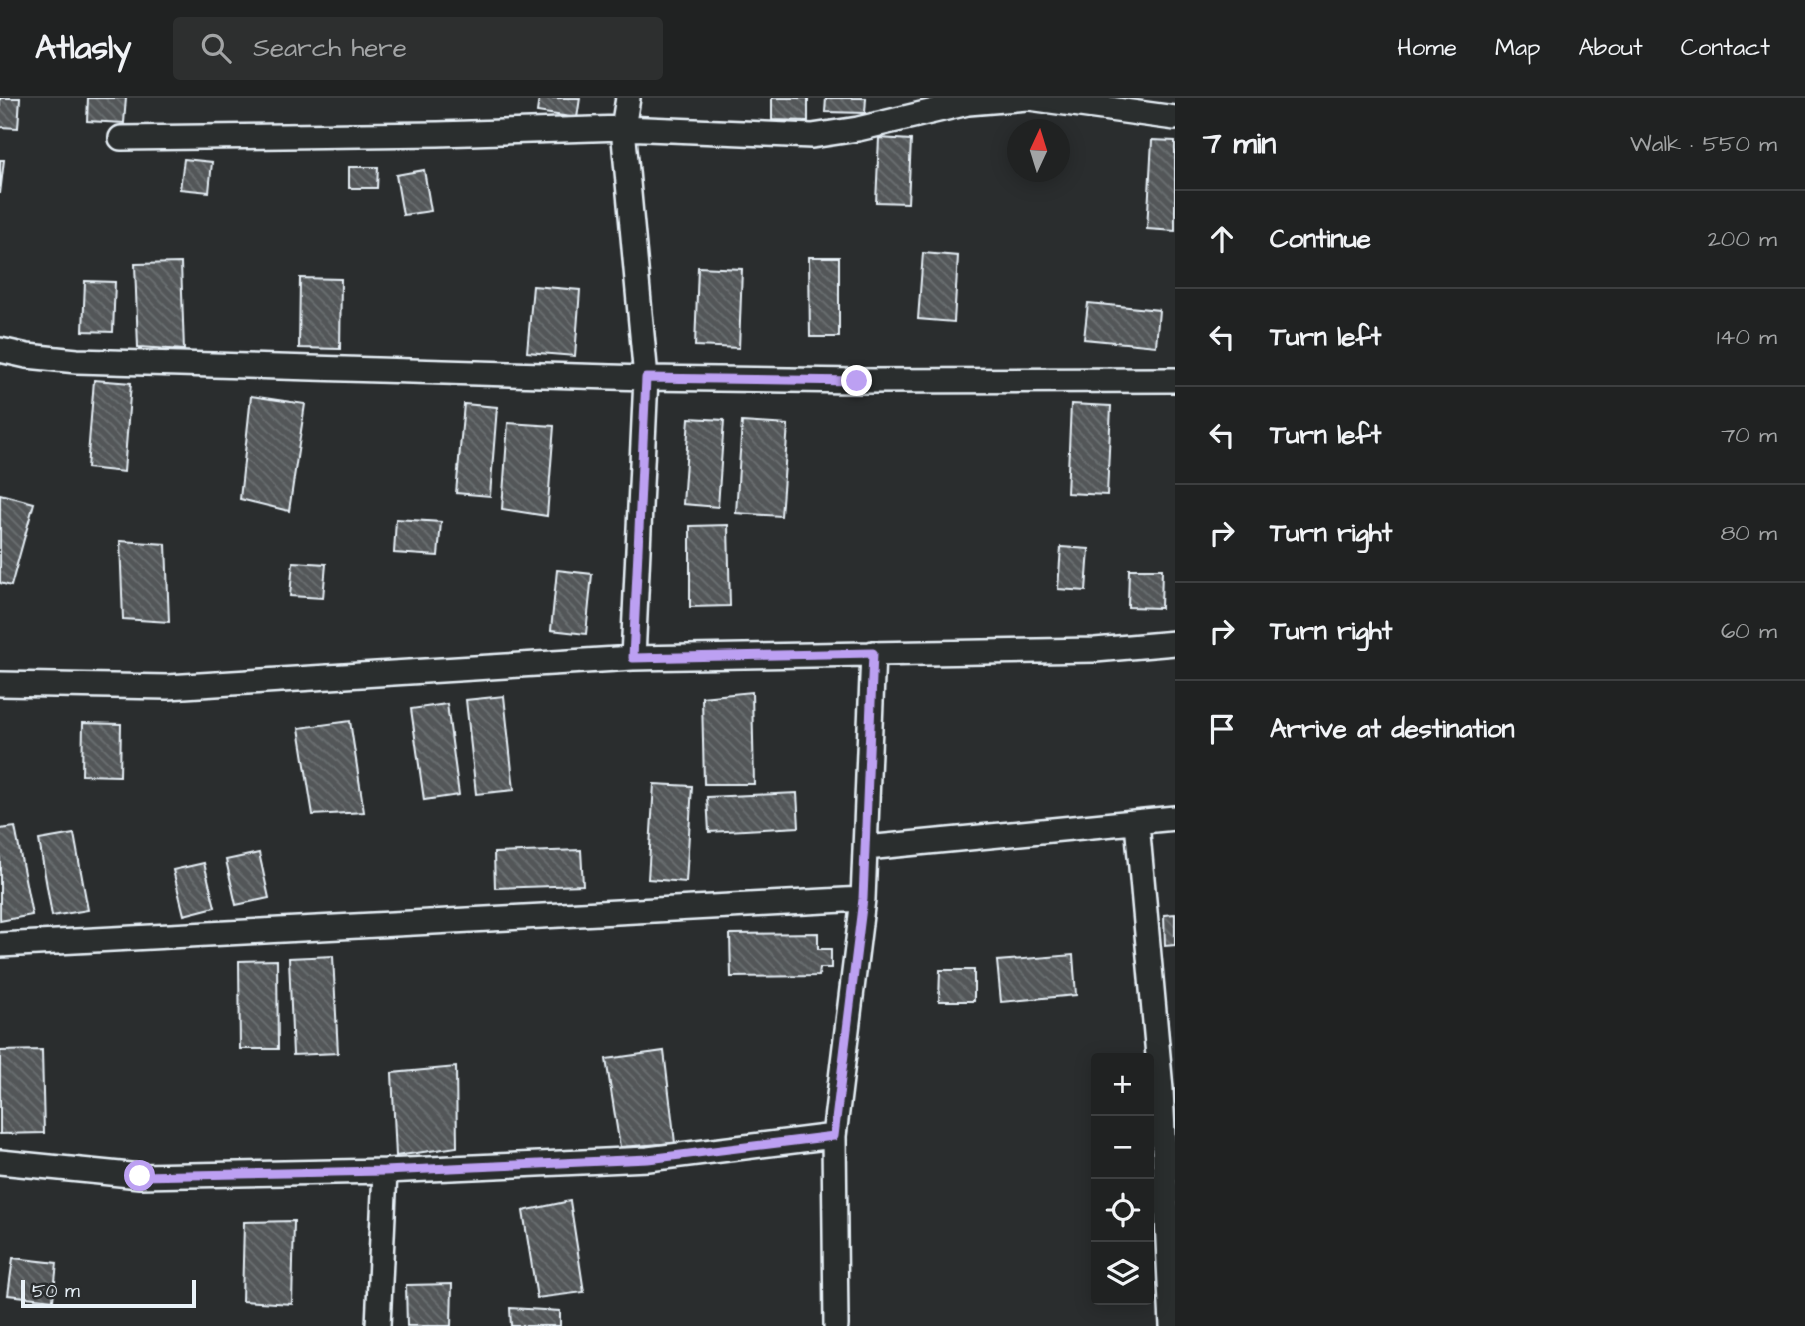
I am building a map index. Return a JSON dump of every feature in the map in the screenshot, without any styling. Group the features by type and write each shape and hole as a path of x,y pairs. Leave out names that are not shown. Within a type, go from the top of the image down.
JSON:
{"street":[{"path":"628,98 623,128 646,378 633,658"},
{"path":"121,138 438,134 623,128 812,136 858,129 968,103 1028,98 1175,118"},
{"path":"0,350 27,356 78,361 646,378 857,381 1175,380"},
{"path":"0,684 168,687 633,658 1096,650 1175,643"},
{"path":"836,1326 834,1136 863,899 873,653"},
{"path":"866,848 1175,818"},
{"path":"1137,823 1168,1089 1172,1326"},
{"path":"0,945 863,899"},
{"path":"0,1162 140,1176 384,1171 648,1159 834,1136"},
{"path":"378,1326 384,1171"}],"building":[{"path":"0,98 20,98 18,128 0,127"},
{"path":"88,98 126,98 124,123 87,121"},
{"path":"539,98 580,98 577,118 537,112"},
{"path":"772,98 808,98 808,121 772,120"},
{"path":"826,98 866,98 865,113 825,112"},
{"path":"879,138 911,140 908,203 876,202"},
{"path":"1152,140 1175,141 1175,231 1147,229"},
{"path":"184,159 212,162 209,192 180,189"},
{"path":"0,160 4,160 0,194"},
{"path":"349,167 378,167 377,188 349,188"},
{"path":"424,170 431,211 403,215 396,175"},
{"path":"923,253 958,256 954,322 918,319"},
{"path":"809,257 839,257 839,337 810,337"},
{"path":"181,263 184,350 138,347 135,264"},
{"path":"698,267 742,269 739,348 695,346"},
{"path":"300,278 341,279 340,349 299,348"},
{"path":"85,281 115,282 113,332 83,331"},
{"path":"533,286 580,290 575,356 527,352"},
{"path":"1088,303 1159,310 1156,346 1084,339"},
{"path":"94,380 131,383 124,472 87,468"},
{"path":"251,396 305,404 289,511 240,499"},
{"path":"464,404 497,407 490,496 456,493"},
{"path":"1071,404 1111,406 1107,495 1067,493"},
{"path":"689,418 724,420 718,507 683,504"},
{"path":"742,422 788,425 781,516 736,513"},
{"path":"508,423 554,426 547,516 502,509"},
{"path":"0,494 34,503 11,586 0,583"},
{"path":"396,519 441,522 438,556 394,553"},
{"path":"728,525 730,606 690,607 690,526"},
{"path":"120,541 166,544 169,622 123,619"},
{"path":"1061,547 1089,549 1086,591 1058,589"},
{"path":"293,562 326,564 323,598 290,596"},
{"path":"1129,569 1162,569 1161,608 1128,607"},
{"path":"557,570 592,574 586,634 551,630"},
{"path":"752,692 754,784 704,784 702,697"},
{"path":"504,696 514,790 476,794 466,700"},
{"path":"447,704 459,795 424,800 411,709"},
{"path":"350,721 364,812 313,815 299,728"},
{"path":"83,723 121,724 120,776 82,775"},
{"path":"654,784 692,786 686,882 648,879"},
{"path":"797,793 799,827 709,832 707,797"},
{"path":"15,827 32,915 0,921 0,829"},
{"path":"74,834 88,910 52,916 39,840"},
{"path":"581,850 583,885 495,888 494,853"},
{"path":"259,853 269,898 236,905 226,860"},
{"path":"204,863 215,907 184,915 173,870"},
{"path":"1175,914 1175,945 1165,946 1164,915"},
{"path":"818,933 818,949 831,949 831,968 820,968 819,976 731,977 730,934"},
{"path":"1073,955 1076,995 1001,1002 997,961"},
{"path":"333,956 338,1053 293,1055 289,958"},
{"path":"277,960 278,1049 240,1049 239,961"},
{"path":"940,970 974,970 974,1001 939,1001"},
{"path":"42,1050 44,1133 0,1134 0,1051"},
{"path":"664,1051 675,1143 620,1147 606,1059"},
{"path":"456,1067 457,1147 396,1156 392,1073"},
{"path":"570,1201 584,1292 537,1298 523,1211"},
{"path":"294,1221 292,1304 242,1301 244,1222"},
{"path":"13,1258 57,1263 53,1300 8,1295"},
{"path":"452,1284 451,1326 407,1326 406,1285"},
{"path":"510,1308 560,1311 560,1326 511,1326"}],"route":[{"path":"140,1176 384,1171 648,1159 834,1136 863,899 873,653 633,658 646,378 857,381"}]}
